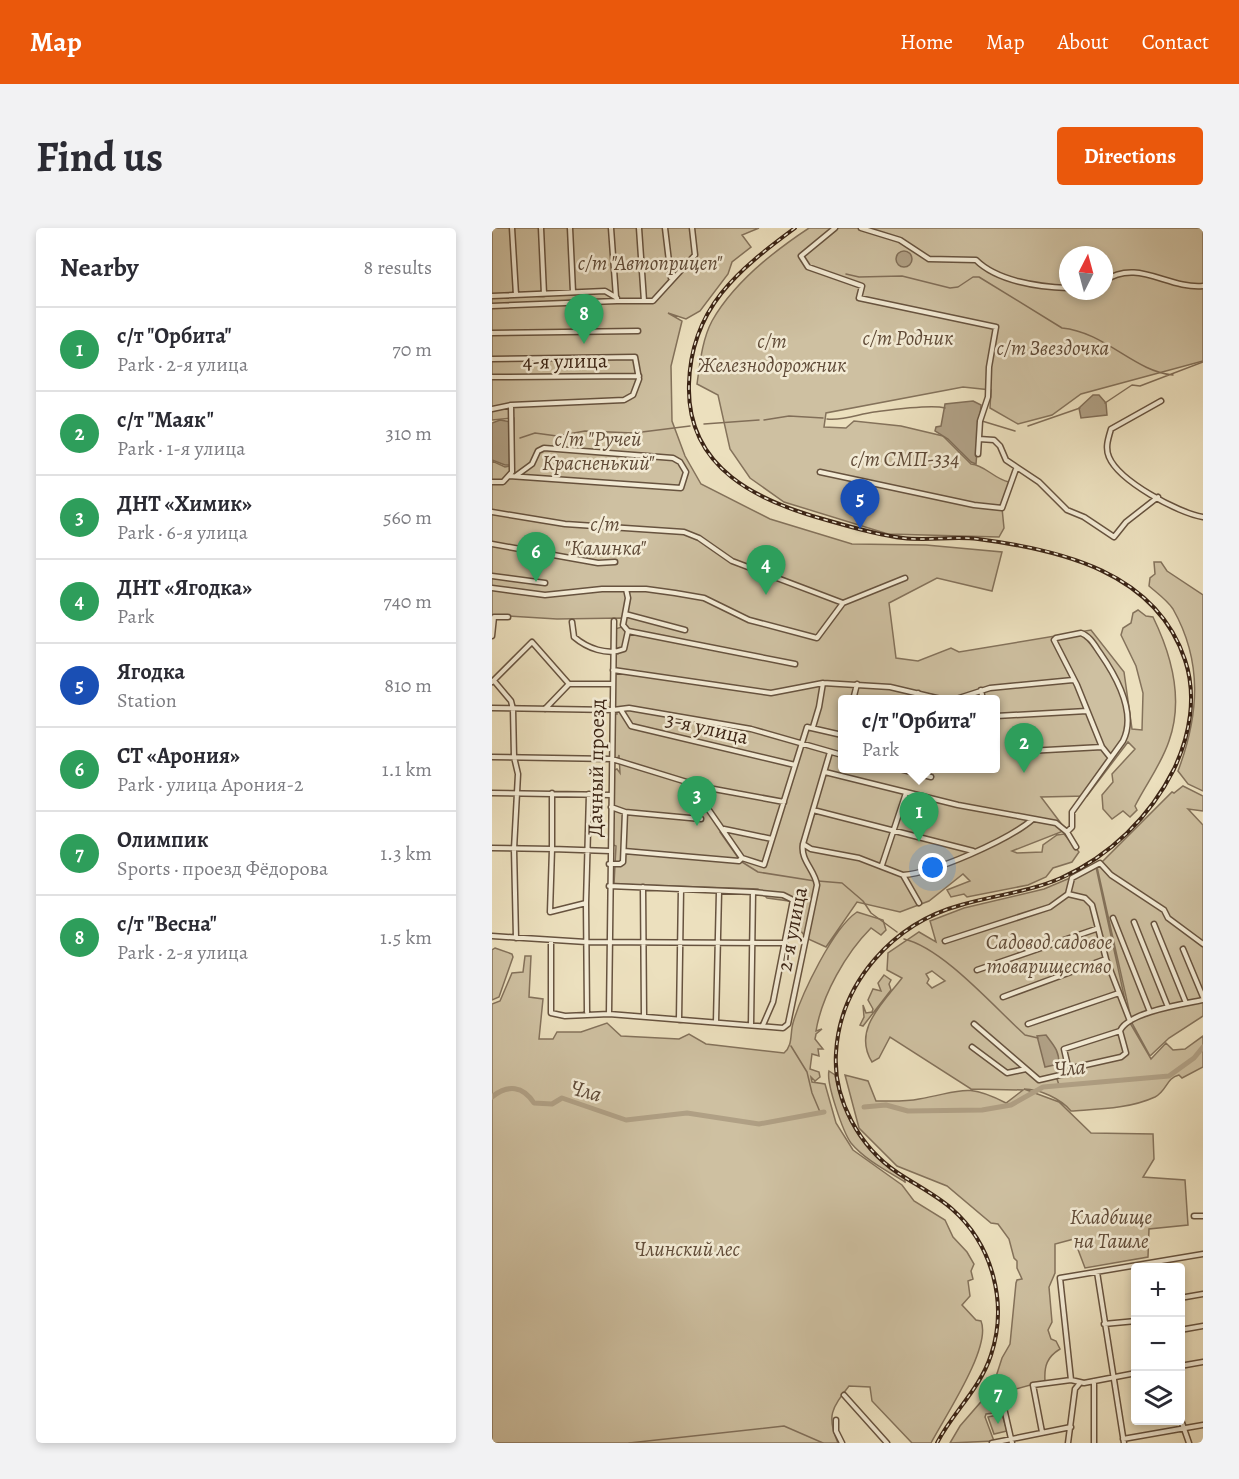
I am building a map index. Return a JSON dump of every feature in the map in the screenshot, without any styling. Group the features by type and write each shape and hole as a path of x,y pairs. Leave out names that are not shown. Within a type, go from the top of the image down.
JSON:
{"street":[{"path":"512,228 516,295"},
{"path":"541,228 544,294"},
{"path":"570,228 573,292"},
{"path":"611,228 617,300"},
{"path":"639,228 644,301"},
{"path":"665,228 671,278"},
{"path":"492,306 655,299 671,278 694,255 692,228"},
{"path":"835,228 801,256 808,267 862,286 859,298 996,327 989,367 988,397 980,421 978,454"},
{"path":"861,228 900,240 929,259 976,260 988,271 1008,278 1059,286"},
{"path":"1113,278 1131,271 1160,279 1203,286"},
{"path":"492,296 604,291 617,300"},
{"path":"492,333 638,331"},
{"path":"492,359 635,357 639,376 636,391 624,400 511,405 492,409"},
{"name":"4-я улица","path":"492,377 639,376"},
{"path":"1161,401 1114,426 1107,448 1110,459 1119,472 1178,510 1203,517"},
{"path":"492,482 503,482 512,472 511,405"},
{"path":"979,439 994,440 1000,446 1005,460 1016,469 1039,482 1067,510 1091,521 1114,537 1126,522 1158,497"},
{"path":"509,476 681,488 686,472 680,462 673,458 544,448 538,451 532,464 517,475"},
{"path":"820,472 974,505 1002,508 1016,469"},
{"path":"492,512 565,524 614,526 635,531 677,531 699,538 732,561 843,603"},
{"path":"492,544 598,563 615,562"},
{"path":"492,576 544,583"},
{"path":"492,588 545,595 626,588 704,598 749,620 817,638 843,603 905,578"},
{"path":"626,588 628,598 623,625 628,631 795,664"},
{"path":"625,614 685,630"},
{"path":"492,636 493,617 508,617"},
{"name":"Дачный проезд","path":"609,1014 608,942 614,621"},
{"path":"572,622 574,637 585,646 613,651 624,649 628,631"},
{"path":"1067,832 1072,827 1072,812 1125,736 1124,698 1114,672 1090,640 1081,633 1054,639 1102,747 1110,757"},
{"path":"516,938 514,849 517,793 513,709 510,701 493,682 532,642 569,684"},
{"path":"613,670 771,693 823,683 857,684 927,695"},
{"path":"965,695 981,690 1073,680"},
{"path":"813,726 823,683"},
{"path":"544,709 569,684 613,684"},
{"path":"854,695 857,684"},
{"path":"981,690 982,695"},
{"path":"492,708 613,710 629,708 751,729 838,754"},
{"name":"3-я улица","path":"620,709 631,726 795,765"},
{"path":"1000,716 1087,711"},
{"path":"703,787 704,803 724,829 732,847 742,858 764,865 807,727 813,726 838,734"},
{"path":"1028,751 1102,747"},
{"path":"830,752 803,844 811,849 882,865 903,874 927,871 1010,834 1033,819"},
{"path":"492,757 612,759 703,787 784,802"},
{"path":"825,772 906,793 1056,823 1067,832 1076,847"},
{"path":"915,773 931,777"},
{"path":"492,793 611,795"},
{"path":"552,793 550,912 586,903"},
{"path":"882,865 906,793"},
{"path":"587,1012 586,850 589,794"},
{"path":"611,807 625,812 701,819"},
{"path":"813,810 973,851"},
{"path":"609,864 622,864 625,812"},
{"path":"724,829 772,839"},
{"name":"2-я улица","path":"763,1025 783,1028 788,1024 817,885 816,878 803,856 803,844"},
{"path":"492,848 610,851"},
{"path":"624,851 739,861 742,858"},
{"path":"945,941 1050,907 1068,894 1072,878 1100,862 1111,875 1164,910 1168,918 1203,944"},
{"path":"903,874 920,903"},
{"name":"2-я улица","path":"609,886 783,895 793,900 794,906 785,943"},
{"path":"643,887 644,1016"},
{"path":"679,1020 681,889"},
{"path":"716,1022 719,892"},
{"path":"751,1025 753,892"},
{"path":"1068,894 1090,902 1106,959 1130,1021"},
{"path":"1113,918 1150,1012"},
{"path":"1134,922 1168,1007"},
{"path":"1154,924 1186,1003"},
{"path":"977,970 1096,929"},
{"path":"492,936 586,942 785,943 773,1002 763,1025 751,1025 587,1012 566,1016 550,1012 551,940"},
{"path":"1067,1062 1064,1049 1120,1031 1130,1021 1150,1012 1203,999 1183,949"},
{"path":"1003,997 1106,959"},
{"path":"1028,1024 1119,993"},
{"path":"974,1024 1039,1080 1069,1073 1072,1068 1121,1057 1126,1053 1120,1031"},
{"path":"972,1047 1007,1073 1026,1069"},
{"path":"1194,1216 1203,1215"},
{"path":"1071,1380 1060,1278 1203,1254"},
{"path":"1096,1272 1124,1441 1203,1425"},
{"path":"1185,1297 1203,1294"},
{"path":"1104,1324 1131,1321"},
{"path":"1185,1329 1203,1326"},
{"path":"1185,1365 1203,1362"},
{"path":"1042,1432 1033,1385 1071,1380 1080,1383 1131,1374"},
{"path":"1094,1381 1094,1443"},
{"path":"1068,1443 1076,1389 1080,1383"},
{"path":"843,1395 887,1443"},
{"path":"1004,1408 1011,1441"},
{"path":"836,1420 836,1428 842,1443"},
{"path":"1183,1425 1189,1443"},
{"path":"992,1443 1011,1441 1071,1427"}],"green space":[{"path":"492,228 759,228 742,235 751,247 732,262 728,274 700,311 686,319 668,313 682,321 671,366 672,421 685,456 701,484 770,519 852,544 926,545 1002,552 992,591 937,578 889,603 896,658 918,661 951,648 959,652 1091,630 1124,672 1132,729 1142,730 1143,693 1136,666 1121,635 1123,628 1131,623 1133,613 1138,610 1146,616 1153,617 1166,647 1174,678 1176,709 1166,750 1135,806 1137,810 1130,817 1123,811 1112,819 1103,809 1102,795 1113,782 1112,774 1135,749 1128,742 1087,796 1041,797 1066,830 1012,851 1017,853 1042,852 1043,845 1057,835 1064,834 1079,852 1072,862 1053,868 1046,877 1028,885 967,897 964,894 951,897 947,890 970,881 963,874 929,901 900,912 857,902 826,947 806,938 793,920 796,902 767,898 758,889 614,884 616,846 611,844 612,771 617,769 620,773 619,755 618,758 613,757 613,714 617,714 616,707 613,705 614,672 618,669 615,668 615,654 618,654 619,649 615,649 615,629 622,627 623,618 557,619 492,615 492,461 505,467 514,465 514,418 492,420"},
{"path":"809,228 1203,228 1203,361 1081,394 1052,415 1018,424 990,408 991,390 963,387 826,413 824,427 846,428 854,421 901,426 943,436 971,464 1009,482 1002,508 1004,528 999,537 888,534 784,502 750,478 730,449 718,395 697,384 702,352 712,321 731,294 768,258"},
{"path":"1154,562 1161,562 1167,571 1203,595 1203,791 1188,784 1178,771 1194,709 1193,669 1183,629 1173,609 1149,586 1150,578 1155,574"},
{"path":"1183,786 1203,796 1203,811 1188,809 1203,825 1203,1016 1169,1038 1150,1056 1132,1023 1097,867 1172,792 1174,793"},
{"path":"1096,867 1130,1023 1151,1059 1166,1043 1173,1050 1185,1049 1203,1036 1203,1067 1182,1078 1179,1075 1175,1077 1155,1097 1113,1108 1071,1111 1050,1095 1024,1089 1059,1102 1091,1133 1153,1134 1154,1159 1143,1177 1185,1180 1188,1225 1149,1229 1148,1257 1085,1268 1074,1239 1055,1244 1055,1273 1049,1287 1052,1322 1048,1330 1051,1339 1056,1341 1060,1349 1047,1362 1045,1381 1002,1393 1005,1407 1001,1407 1002,1412 986,1414 985,1417 994,1441 950,1443 960,1426 992,1389 1002,1358 1010,1344 1016,1283 1017,1280 1022,1279 1017,1268 1017,1261 1009,1239 998,1224 991,1223 947,1186 897,1166 859,1128 845,1075 868,1081 876,1101 914,1100 963,1090 981,1093 1006,1103 1023,1090 971,1089 890,1037 879,1058 872,1062 867,1050 866,1039 872,1017 902,978 887,970 888,953 919,932 936,942 930,921 964,908 1044,889","holes":["932,971 945,981 932,988 927,983 929,979 926,974"]},
{"name":"Члинский лес","path":"857,912 883,920 886,930 881,935 871,928 836,975 819,1017 816,1031 822,1029 816,1034 815,1039 823,1049 818,1049 819,1056 812,1054 810,1069 819,1072 820,1077 815,1081 811,1077 812,1082 825,1084 836,1123 853,1150 902,1185 914,1201 945,1220 953,1237 967,1252 974,1264 971,1271 973,1279 968,1281 970,1296 962,1305 976,1320 981,1321 983,1333 980,1348 965,1382 931,1443 912,1443 872,1401 870,1387 849,1386 838,1400 833,1413 832,1426 838,1443 492,1443 492,1004 500,1001 512,973 523,972 525,956 531,956 529,997 543,999 539,1039 553,1039 557,1032 581,1032 607,1023 621,1036 679,1039 689,1034 706,1044 784,1053 790,1043 797,1011 810,980 838,932"},
{"path":"495,948 512,954 513,957 499,997 492,1000 492,950"},
{"path":"884,975 891,980 889,984 891,990 863,1026 860,1025 864,1017 863,1005 866,1013 872,1012 873,1009 868,1000 873,989 881,991 878,983"},
{"path":"829,1071 835,1075 845,1108 859,1134 879,1157 905,1179 905,1182 869,1159 851,1143 836,1107 830,1086"},
{"path":"1002,1414 1007,1431 994,1434 988,1417"}],"shaded area":[{"path":"904,251 910,253 912,259 910,265 904,267 898,265 896,259 898,253"},
{"path":"1093,395 1099,395 1106,403 1107,415 1081,418 1079,408"},
{"path":"973,401 981,405 976,464 971,462 948,439 935,431 936,427 941,426 945,404"},
{"path":"500,420 511,422 511,465 492,460 492,423"},
{"path":"1046,1035 1054,1045 1059,1064 1045,1067 1037,1036"}],"waterway":[{"path":"846,274 859,277 902,276 950,288 958,287 973,277 979,277 1062,328 1078,331 1146,367 1173,375"},
{"path":"1105,403 1132,385 1140,386 1203,362"},
{"path":"827,419 910,408 945,408"},
{"path":"1028,426 1080,408"},
{"path":"764,420 789,416 823,418"},
{"path":"704,424 759,420"},
{"path":"982,421 1015,431"},
{"path":"520,438 535,433 557,436 585,431 634,433 690,426"},
{"path":"720,832 739,859"},
{"path":"742,862 758,872 815,881"},
{"path":"818,881 842,883 863,901 871,913 897,932"},
{"path":"904,939 935,954 968,980 1025,1035 1038,1038"},
{"path":"791,1046 807,1072 820,1112"},
{"name":"Чла","path":"864,1107 886,1105 908,1111 982,1110 1011,1105 1043,1087 1169,1076 1194,1058 1203,1047"},
{"name":"Чла","path":"1057,1079 1059,1085"},
{"name":"Чла","path":"492,1097 504,1090 515,1089 525,1093 534,1103 552,1104 562,1098 626,1120 687,1113 759,1124 824,1112"},
{"path":"629,1443 784,1426 823,1443"}],"railway":[{"path":"795,228 755,259 721,293 698,333 689,384 691,414 700,439 714,460 753,492 778,504 839,524 903,538 969,538 1010,544 1072,559 1102,571 1129,586 1152,606 1171,630 1185,660 1191,687 1188,729 1180,756 1153,803 1127,833 1096,858 1061,878 1037,887 961,905 914,926 893,941 875,959 848,1002 840,1027 836,1070 839,1088 851,1120 860,1136 884,1162 946,1204 966,1224 978,1240 993,1276 998,1316 991,1355 980,1379 937,1443"}],"place":[{"name":"с/т \"Весна\"","path":"584,344"},
{"name":"Ягодка","path":"860,529"},
{"name":"СТ «Арония»","path":"536,582"},
{"name":"ДНТ «Ягодка»","path":"766,595"},
{"name":"с/т \"Маяк\"","path":"1024,773"},
{"name":"ДНТ «Химик»","path":"697,826"},
{"name":"с/т \"Орбита\"","path":"919,842"},
{"name":"Олимпик","path":"998,1424"}],"park label":[{"name":"с/т \"Автоприцеп\"","path":"650,263"},
{"name":"с/т Родник","path":"908,338"},
{"name":"с/т Звездочка","path":"1053,348"},
{"name":"с/т Железнодорожник","path":"772,353"},
{"name":"с/т \"Ручей Красненький\"","path":"598,451"},
{"name":"с/т СМП-334","path":"905,459"},
{"name":"с/т \"Калинка\"","path":"605,536"},
{"name":"Садовод садовое товарищество","path":"1049,954"},
{"name":"Кладбище на Ташле","path":"1111,1229"}]}
